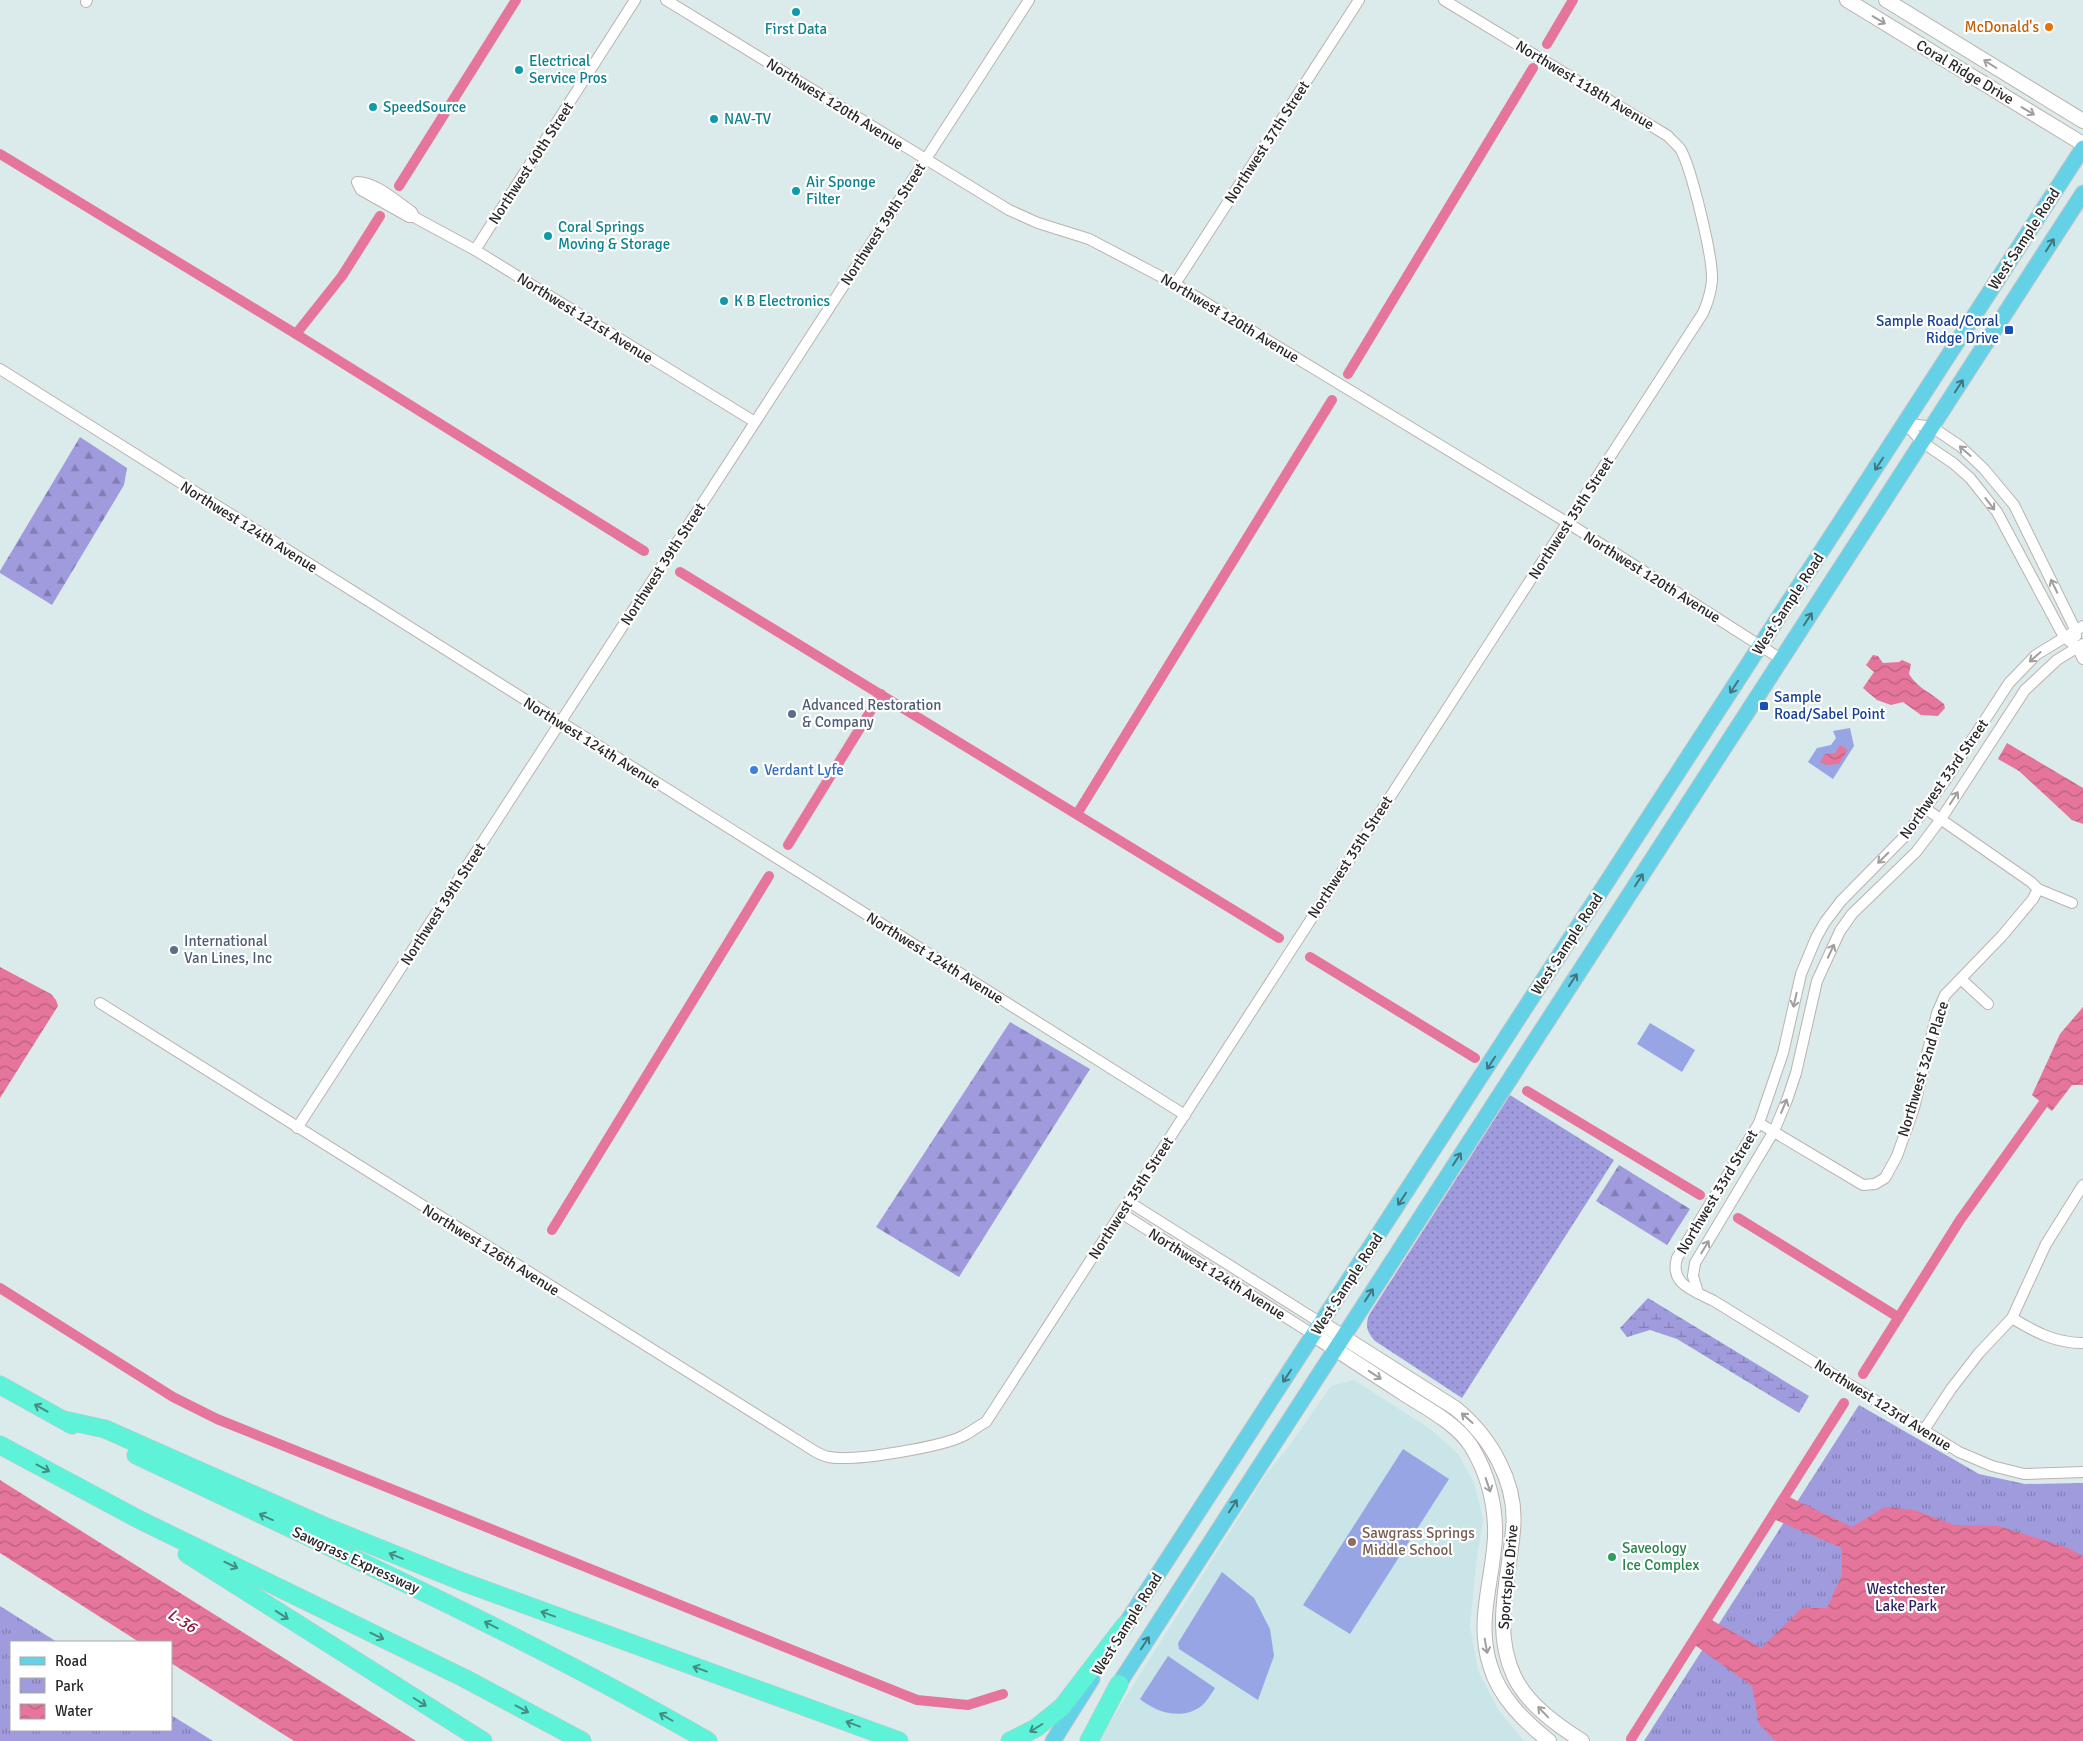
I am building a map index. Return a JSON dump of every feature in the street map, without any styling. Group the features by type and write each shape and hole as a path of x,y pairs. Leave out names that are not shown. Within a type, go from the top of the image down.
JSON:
{"highway":[{"name":"Sawgrass Expressway","path":"0,1385 64,1420 490,1624 632,1698 708,1741"},
{"path":"64,1420 105,1429 324,1526 463,1582 899,1741"},
{"path":"0,1445 140,1520 464,1678 582,1741"},
{"path":"140,1520 194,1558 483,1741"},
{"path":"1010,1741 1036,1728 1058,1711 1125,1625"},
{"path":"1089,1741 1119,1684"}],"main road":[{"name":"West Sample Road","path":"1053,1741 1125,1625 1761,646 2083,146"},
{"name":"West Sample Road","path":"1079,1741 1119,1684 2083,193"}],"street":[{"name":"Northwest 40th Street","path":"474,250 635,0"},
{"name":"Northwest 120th Avenue","path":"666,0 1008,210 1038,223 1089,239 1175,284 1568,523 1781,660"},
{"name":"Northwest 39th Street","path":"298,1128 1028,0"},
{"name":"Northwest 37th Street","path":"1175,284 1359,0"},
{"name":"Northwest 118th Avenue","path":"1444,0 1668,136 1680,148 1689,169 1695,196"},
{"name":"Coral Ridge Drive","path":"1847,0 2083,146"},
{"name":"Coral Ridge Drive","path":"1886,0 2083,121"},
{"name":"Northwest 121st Avenue","path":"414,217 412,212 367,182 357,182 361,190 408,217 414,217 474,250 755,422"},
{"name":"Northwest 35th Street","path":"895,1452 962,1436 986,1422 1703,313 1710,297 1711,269 1695,196"},
{"name":"Northwest 124th Avenue","path":"0,369 1185,1115"},
{"path":"1905,423 1932,427 1960,446 1984,468 2014,504 2079,628 2083,658"},
{"path":"1905,423 1922,442 1953,463 1970,478 1997,512 2064,637 2080,646"},
{"name":"Northwest 33rd Street","path":"1698,1293 1677,1278 1674,1268 1677,1258 1759,1122 1783,1053 1801,974 1825,922 1841,902 1906,835 2009,683 2036,655 2079,628"},
{"name":"Northwest 33rd Street","path":"1698,1293 1693,1276 1695,1263 1774,1131 1796,1073 1817,981 1840,931 1852,914 1916,852 1941,819 2025,690 2057,660 2080,646"},
{"path":"1926,808 2031,882 2038,889 2072,903"},
{"name":"Northwest 32nd Place","path":"1774,1131 1863,1185 1875,1184 1885,1178 1896,1156 1914,1108 1937,1013 1945,995 1962,980 2033,899 2038,889"},
{"path":"1825,922 1840,931"},
{"path":"1962,980 1988,1004"},
{"name":"Northwest 126th Avenue","path":"100,1003 808,1448 827,1457 847,1459 895,1452"},
{"path":"1759,1122 1774,1131"},
{"path":"1924,1430 1962,1374 2012,1318 2046,1244 2083,1185"},
{"name":"Northwest 124th Avenue","path":"1129,1202 1317,1329"},
{"name":"Northwest 124th Avenue","path":"1121,1213 1317,1329"},
{"name":"Northwest 123rd Avenue","path":"1698,1293 1960,1452 1992,1466 2024,1474 2083,1472"},
{"path":"2012,1318 2040,1335 2065,1343 2083,1343"},
{"name":"Sportsplex Drive","path":"1317,1329 1343,1336 1455,1408 1470,1420 1493,1450 1505,1476 1512,1502 1514,1528 1503,1600 1502,1636 1507,1656 1514,1677 1523,1691 1549,1718 1582,1741"},
{"name":"Sportsplex Drive","path":"1317,1329 1335,1349 1446,1422 1471,1446 1493,1499 1495,1536 1484,1612 1485,1639 1489,1664 1497,1684 1509,1703 1549,1741"},
{"path":"1509,1703 1523,1691"}],"shaded area":[{"path":"1850,728 1854,746 1833,779 1808,762 1817,748 1831,745 1836,738 1833,731"},
{"path":"1650,1023 1695,1050 1682,1072 1637,1044"},
{"name":"Sawgrass Springs Middle School","path":"1354,1380 1433,1431 1458,1454 1474,1483 1483,1520 1476,1564 1470,1626 1478,1671 1499,1711 1524,1741 1098,1741 1267,1473 1290,1445 1331,1386"},
{"path":"1403,1449 1449,1479 1350,1634 1303,1605"},
{"path":"1222,1572 1254,1598 1270,1629 1274,1656 1258,1700 1179,1649 1178,1643"},
{"path":"1168,1656 1215,1688 1204,1703 1193,1711 1177,1714 1169,1713 1154,1708 1140,1699"}],"green space":[{"path":"80,437 127,468 124,485 52,605 0,573 0,571"},
{"path":"1010,1022 1090,1069 959,1277 876,1227"},
{"path":"1510,1095 1614,1160 1462,1398 1375,1341 1370,1335 1367,1322 1369,1315"},
{"path":"1619,1165 1690,1209 1667,1245 1596,1201"},
{"path":"1648,1298 1809,1396 1799,1413 1677,1339 1650,1330 1627,1337 1620,1328"},
{"name":"Westchester Lake Park","path":"1859,1405 1979,1474 2025,1484 2083,1483 2083,1741 1644,1741"},
{"path":"0,1606 55,1641 10,1641 10,1731 172,1731 172,1716 213,1741 0,1741"}],"water":[{"path":"1873,655 1878,656 1883,663 1899,662 1902,660 1911,664 1909,674 1912,679 1944,704 1945,708 1938,716 1921,715 1903,702 1891,705 1877,700 1863,688 1874,672 1866,665"},
{"path":"2007,743 2083,788 2083,824 2072,820 2019,771 1998,759"},
{"path":"1840,745 1848,750 1839,764 1826,765 1820,762 1825,754 1835,753"},
{"path":"0,967 51,994 58,1006 0,1098"},
{"path":"2083,1007 2083,1085 2072,1085 2052,1111 2032,1095 2060,1034"},
{"name":"L-36","path":"0,1480 416,1741 294,1741 172,1664 172,1641 137,1641 0,1553"},
{"name":"Westchester Lake Park","path":"1785,1495 1852,1527 1885,1507 1914,1510 1955,1525 1999,1526 2068,1548 2083,1556 2083,1741 1775,1741 1759,1724 1752,1686 1692,1643 1708,1618 1761,1648 1802,1608 1827,1608 1842,1575 1842,1548 1771,1518"}],"waterway":[{"path":"399,186 516,0"},
{"path":"1547,44 1573,0"},
{"path":"1348,374 1533,68"},
{"path":"0,154 296,334 644,551"},
{"path":"296,334 342,276 380,216"},
{"path":"1077,814 1332,400"},
{"path":"680,572 1279,938"},
{"path":"788,845 881,694"},
{"path":"552,1230 769,876"},
{"path":"1310,957 1475,1058"},
{"path":"1527,1091 1700,1195"},
{"path":"1863,1374 1960,1220 2043,1104"},
{"path":"1738,1218 1898,1317"},
{"path":"0,1288 173,1397 217,1419 917,1700 968,1705 1003,1694"},
{"path":"1631,1739 1844,1403"}],"place":[{"name":"First Data","path":"796,12"},
{"name":"McDonald's","path":"2049,27"},
{"name":"Electrical Service Pros","path":"519,70"},
{"name":"SpeedSource","path":"373,107"},
{"name":"NAV-TV","path":"714,119"},
{"name":"Air Sponge Filter","path":"796,191"},
{"name":"Coral Springs Moving & Storage","path":"548,236"},
{"name":"K B Electronics","path":"724,301"},
{"name":"Sample Road/Coral Ridge Drive","path":"2009,330"},
{"name":"Sample Road/Sabel Point","path":"1764,706"},
{"name":"Advanced Restoration & Company","path":"792,714"},
{"name":"Verdant Lyfe","path":"754,770"},
{"name":"International Van Lines, Inc","path":"174,950"},
{"name":"Sawgrass Springs Middle School","path":"1352,1542"},
{"name":"Saveology Ice Complex","path":"1612,1557"}]}
